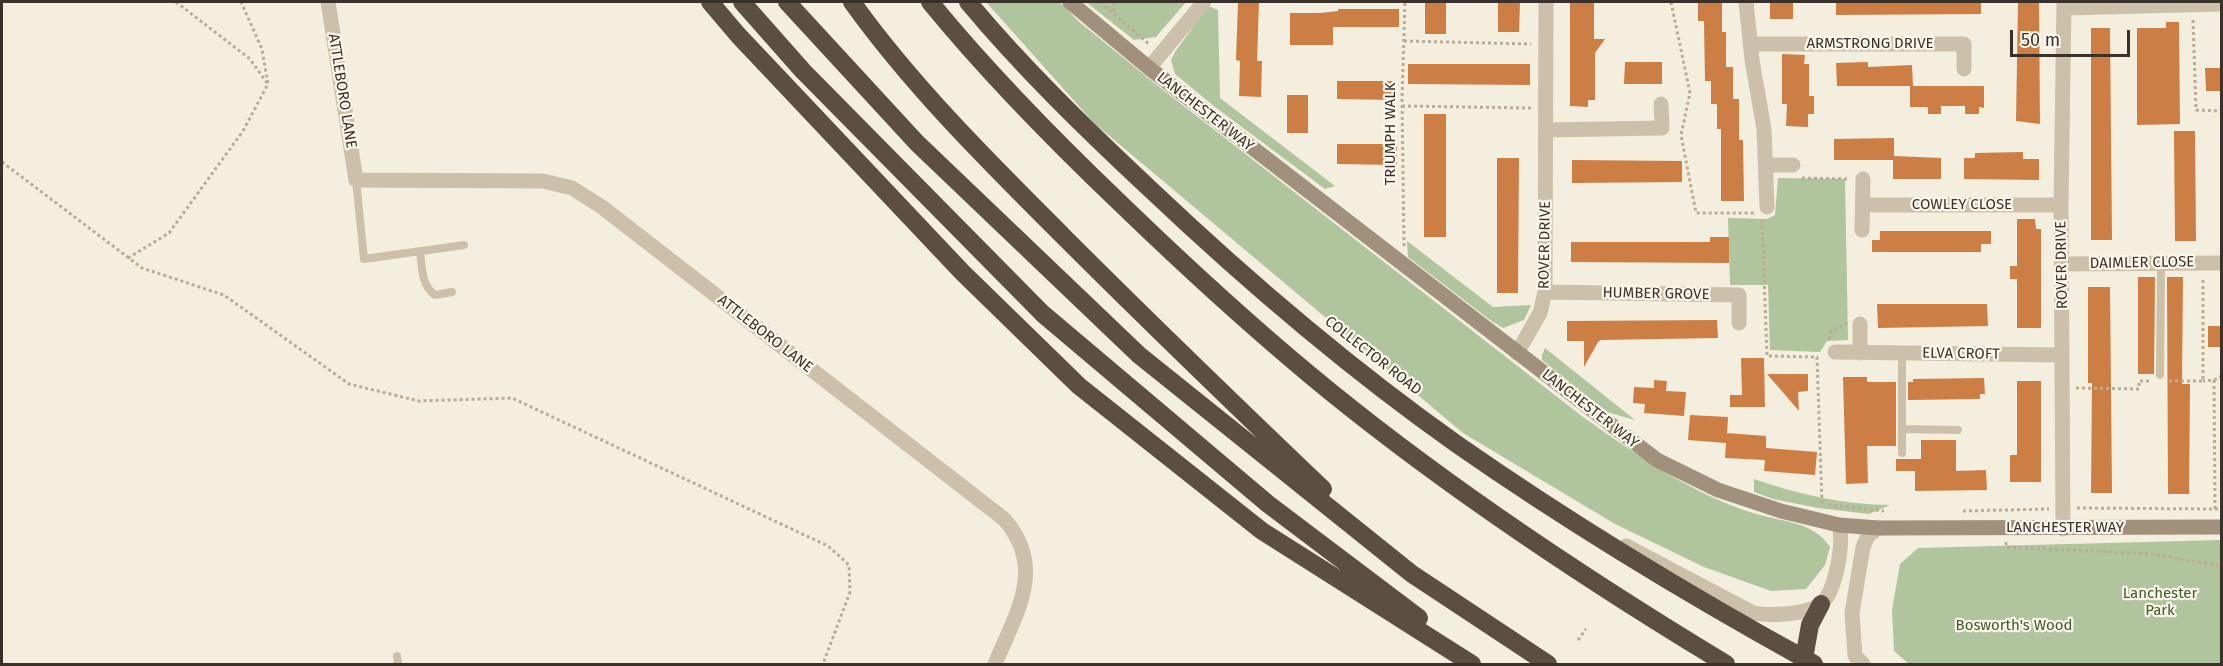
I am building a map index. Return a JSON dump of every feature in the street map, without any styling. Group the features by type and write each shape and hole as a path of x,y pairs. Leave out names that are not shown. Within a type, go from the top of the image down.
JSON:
{"highway":[{"path":"710,2 738,35 962,272 1079,386 1262,531 1472,664"},
{"path":"742,2 803,71 1043,314 1268,504 1480,664"},
{"path":"787,2 917,143 1140,355 1412,574 1548,664"},
{"path":"852,2 884,46 970,143 1174,346 1412,574"},
{"path":"930,2 963,42 1078,163 1197,278 1311,376 1431,470 1618,599 1726,664"},
{"name":"COLLECTOR ROAD","path":"968,2 1097,140 1218,253 1335,351 1456,443 1536,497 1806,662"},
{"path":"1806,662 1810,625 1821,604"}],"street":[{"name":"ATTLEBORO LANE","path":"328,2 356,180 543,181 572,188 602,207 1004,519 1017,533 1025,553 1027,576 1024,595 995,664"},
{"name":"LANCHESTER WAY","path":"1070,2 1149,69 1657,460 1718,490 1781,511 1839,525 1878,528 2222,527"},
{"path":"1149,69 1204,2"},
{"name":"ROVER DRIVE","path":"1517,353 1540,314 1545,292 1546,2"},
{"path":"1746,2 1768,165 1767,207"},
{"path":"2064,5 2222,4"},
{"name":"ROVER DRIVE","path":"2063,529 2061,206 2064,5"},
{"name":"ARMSTRONG DRIVE","path":"1750,44 1964,44 1964,69"},
{"path":"1546,130 1662,128 1661,104"},
{"path":"1768,165 1793,165"},
{"path":"1862,230 1863,179"},
{"name":"COWLEY CLOSE","path":"1863,205 2061,206"},
{"name":"DAIMLER CLOSE","path":"2063,264 2222,263"},
{"name":"HUMBER GROVE","path":"1545,292 1739,295 1739,323"},
{"path":"1860,324 1860,353"},
{"name":"ELVA CROFT","path":"1835,352 2062,355"},
{"path":"1536,497 1753,614 1771,616 1807,610 1821,604 1832,587 1841,548 1839,525"},
{"path":"1863,664 1855,656 1852,613 1863,547 1868,536 1878,528"}],"lane":[{"name":"ATTLEBORO LANE","path":"356,180 364,259 420,251"},
{"path":"452,292 435,295 429,290 424,281 420,251 464,246"},
{"path":"2160,375 2161,265"},
{"path":"1902,353 1902,453"},
{"path":"1903,429 1958,430"}],"path":[{"path":"176,2 250,59 268,84"},
{"path":"128,258 169,233 243,131 268,84 262,49 241,2"},
{"path":"1101,2 1160,54"},
{"path":"1114,2 1114,14"},
{"name":"TRIUMPH WALK","path":"1404,267 1402,106 1405,2"},
{"path":"1671,2 1690,93 1681,135 1696,213 1762,213 1767,356 1817,357 1820,504 1893,512"},
{"path":"2193,3 2196,110 2222,111"},
{"path":"1404,40 1547,44"},
{"path":"1402,106 1545,108"},
{"path":"2,162 142,268 224,296 349,384 419,401 512,398 828,546 849,565 850,592 823,664"},
{"path":"1793,165 1793,178 1863,179"},
{"path":"2203,381 2214,380 2222,376"},
{"path":"2214,380 2215,509"},
{"path":"1961,511 2063,508 2222,509"},
{"path":"2006,528 2006,547 2152,554 2222,566"},
{"path":"1578,639 1586,628"}],"green space":[{"path":"986,2 1060,2 1077,20 1153,82 1583,417 1644,459 1707,495 1753,513 1806,527 1815,532 1830,547 1825,565 1806,589 1771,591 1704,567 1615,524 1463,433 1094,123"},
{"path":"1086,2 1186,2 1156,37 1134,40"},
{"path":"1208,6 1218,10 1220,98 1335,186 1325,189 1215,107 1175,74 1171,60"},
{"path":"1778,178 1845,179 1848,340 1827,341 1820,352 1770,350 1768,285 1730,285 1728,218 1767,219 1775,215"},
{"path":"1407,241 1493,307 1531,305 1524,320 1503,328 1490,320 1408,257"},
{"path":"1545,348 1635,420 1607,412 1542,360"},
{"path":"1754,479 1821,498 1890,505 1869,514 1818,508 1773,499 1754,492"},
{"name":"Lanchester Park","path":"2221,540 2221,664 1909,664 1894,651 1892,610 1900,564 1918,548"}],"building":[{"path":"1238,2 1259,2 1257,61 1262,61 1261,97 1239,96 1240,61 1236,60"},
{"path":"1425,2 1446,2 1446,34 1425,34"},
{"path":"1498,2 1520,2 1519,32 1498,32"},
{"path":"1570,2 1594,2 1594,39 1605,39 1595,53 1595,100 1588,100 1588,107 1570,106"},
{"path":"1698,2 1722,2 1722,32 1726,32 1726,67 1733,67 1733,99 1739,99 1739,140 1743,140 1744,201 1721,201 1721,129 1717,129 1717,104 1711,104 1711,81 1705,81 1704,21 1698,21"},
{"path":"1770,2 1793,2 1793,19 1770,19"},
{"path":"1836,2 1981,2 1981,14 1836,15"},
{"path":"2018,2 2039,2 2040,124 2016,121"},
{"path":"1338,9 1399,9 1399,27 1333,27 1333,45 1290,45 1290,13 1320,13 1338,11"},
{"path":"2166,22 2179,22 2180,124 2137,125 2137,28 2166,28"},
{"path":"2091,28 2110,28 2112,240 2091,240"},
{"path":"1782,54 1805,55 1804,64 1809,64 1809,96 1814,96 1814,114 1808,114 1808,127 1786,126 1787,104 1782,104"},
{"path":"1625,62 1662,62 1662,84 1624,84"},
{"path":"1868,62 1868,67 1912,65 1913,86 1984,86 1984,108 1979,107 1979,114 1965,114 1965,106 1941,106 1941,114 1928,114 1928,107 1910,107 1910,86 1837,86 1836,63"},
{"path":"1408,64 1530,64 1530,85 1408,84"},
{"path":"2205,68 2222,68 2222,91 2206,91"},
{"path":"1337,81 1396,81 1396,100 1337,99"},
{"path":"1287,95 1308,95 1308,133 1287,133"},
{"path":"1424,114 1446,114 1446,237 1424,237"},
{"path":"2174,131 2195,131 2196,241 2175,241"},
{"path":"1894,138 1894,156 1941,158 1941,179 1893,179 1893,160 1834,160 1834,139"},
{"path":"1337,144 1397,144 1397,165 1337,164"},
{"path":"2023,152 2023,159 2039,159 2039,180 1964,179 1964,158 1975,158 1975,153"},
{"path":"1497,158 1519,158 1518,293 1497,293"},
{"path":"1572,160 1682,161 1682,182 1572,183"},
{"path":"2017,219 2035,219 2036,229 2041,229 2041,328 2017,328 2017,279 2010,279 2010,266 2017,266"},
{"path":"1880,231 1991,231 1991,244 1981,244 1981,252 1872,252 1872,240 1880,240"},
{"path":"1710,237 1729,237 1729,263 1571,262 1571,242 1710,242"},
{"path":"2138,277 2155,277 2154,374 2138,374"},
{"path":"2167,277 2183,277 2182,384 2190,384 2189,494 2168,494"},
{"path":"2088,287 2110,287 2112,493 2091,493 2092,383 2088,383"},
{"path":"1877,304 1987,304 1988,326 1878,328"},
{"path":"1717,320 1718,338 1601,340 1584,367 1584,341 1567,341 1567,321"},
{"path":"2208,326 2222,326 2222,347 2208,347"},
{"path":"1741,358 1764,358 1765,407 1730,407 1730,395 1742,395"},
{"path":"1767,374 1808,374 1808,391 1798,392 1799,411"},
{"path":"1843,377 1867,377 1867,382 1896,382 1896,446 1867,446 1868,483 1846,484"},
{"path":"1984,378 1985,394 1980,394 1980,399 1908,400 1908,382 1913,382 1913,379"},
{"path":"1654,380 1667,381 1666,391 1686,392 1684,416 1644,413 1645,404 1633,403 1634,387 1654,388"},
{"path":"2017,381 2041,381 2041,482 2010,482 2010,455 2017,455"},
{"path":"1690,415 1728,417 1727,433 1766,436 1766,448 1817,452 1815,475 1764,471 1765,460 1725,458 1726,443 1688,440"},
{"path":"1921,440 1956,440 1956,471 1986,470 1987,490 1915,491 1915,471 1896,471 1896,459 1921,459"}],"park label":[{"name":"Bosworth's Wood","path":"2014,626"}]}
